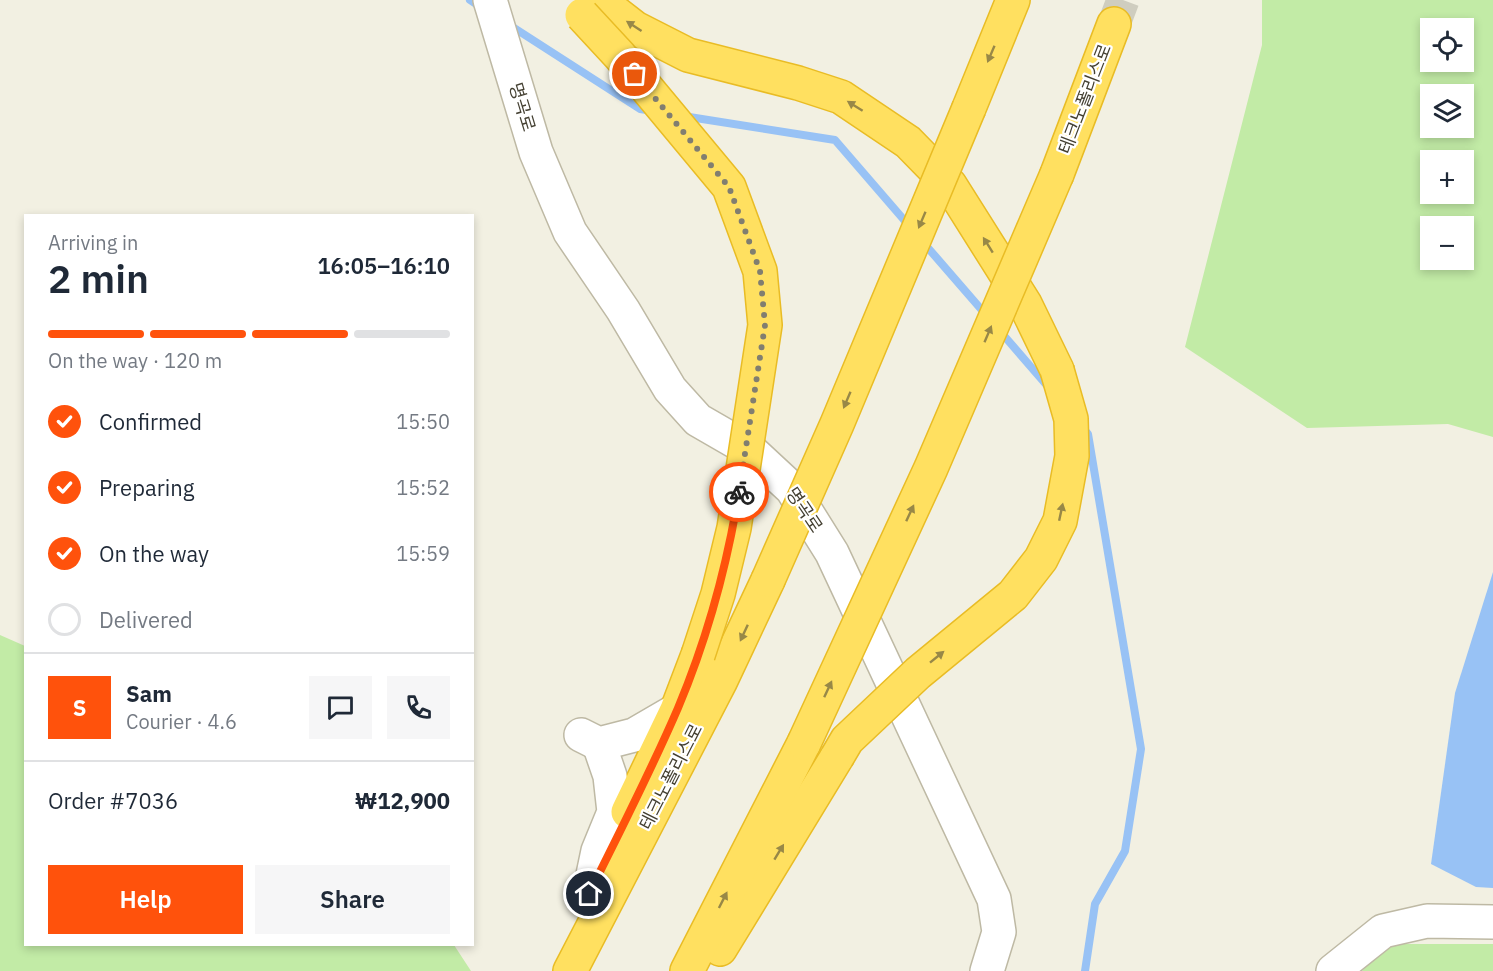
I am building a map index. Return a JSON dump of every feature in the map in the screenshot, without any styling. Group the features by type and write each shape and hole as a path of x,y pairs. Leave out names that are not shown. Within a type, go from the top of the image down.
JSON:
{"highway":[{"name":"테크노폴리스로","path":"571,970 720,682 768,580 842,413 1013,0"},
{"path":"583,5 688,55 798,83 841,97 908,142 950,185 1025,304 1057,370 1071,419 1072,456 1060,521 1041,560 1013,595 918,673 847,740 717,954 702,971"},
{"path":"571,970 589,894 682,698 718,594 734,528 765,325 760,271 729,187 620,56 583,5"},
{"name":"테크노폴리스로","path":"687,971 804,742 931,468 1057,174 1114,24"}],"street":[{"name":"명곡로","path":"490,0 536,152 570,232 624,310 670,389 698,420 750,450 792,489 832,553 994,899 999,932 987,971"},
{"path":"589,894 598,851 614,812 610,776 589,739 634,735 682,698"},
{"path":"1333,971 1383,931 1427,921 1493,922"}],"green space":[{"path":"1262,0 1493,0 1493,437 1448,424 1307,428 1185,347 1262,45"},
{"path":"0,635 24,646 24,946 455,946 471,971 0,971"},
{"path":"1387,944 1493,944 1493,971 1362,971"}],"water":[{"path":"1493,572 1493,888 1476,887 1431,864 1455,693"}],"waterway":[{"path":"470,0 482,8"},
{"path":"508,24 640,109 653,111"},
{"path":"683,116 835,140 911,228"},
{"path":"922,241 987,316"},
{"path":"999,330 1050,389"},
{"path":"1083,428 1088,434 1141,749 1125,851 1095,904 1085,971"}],"tunnel":[{"path":"1114,24 1123,0"}],"way so far":[{"path":"635,74 729,187 760,271 765,325 739,492"}],"route":[{"path":"589,894 677,710 693,670 718,594 734,528 739,492"}]}
